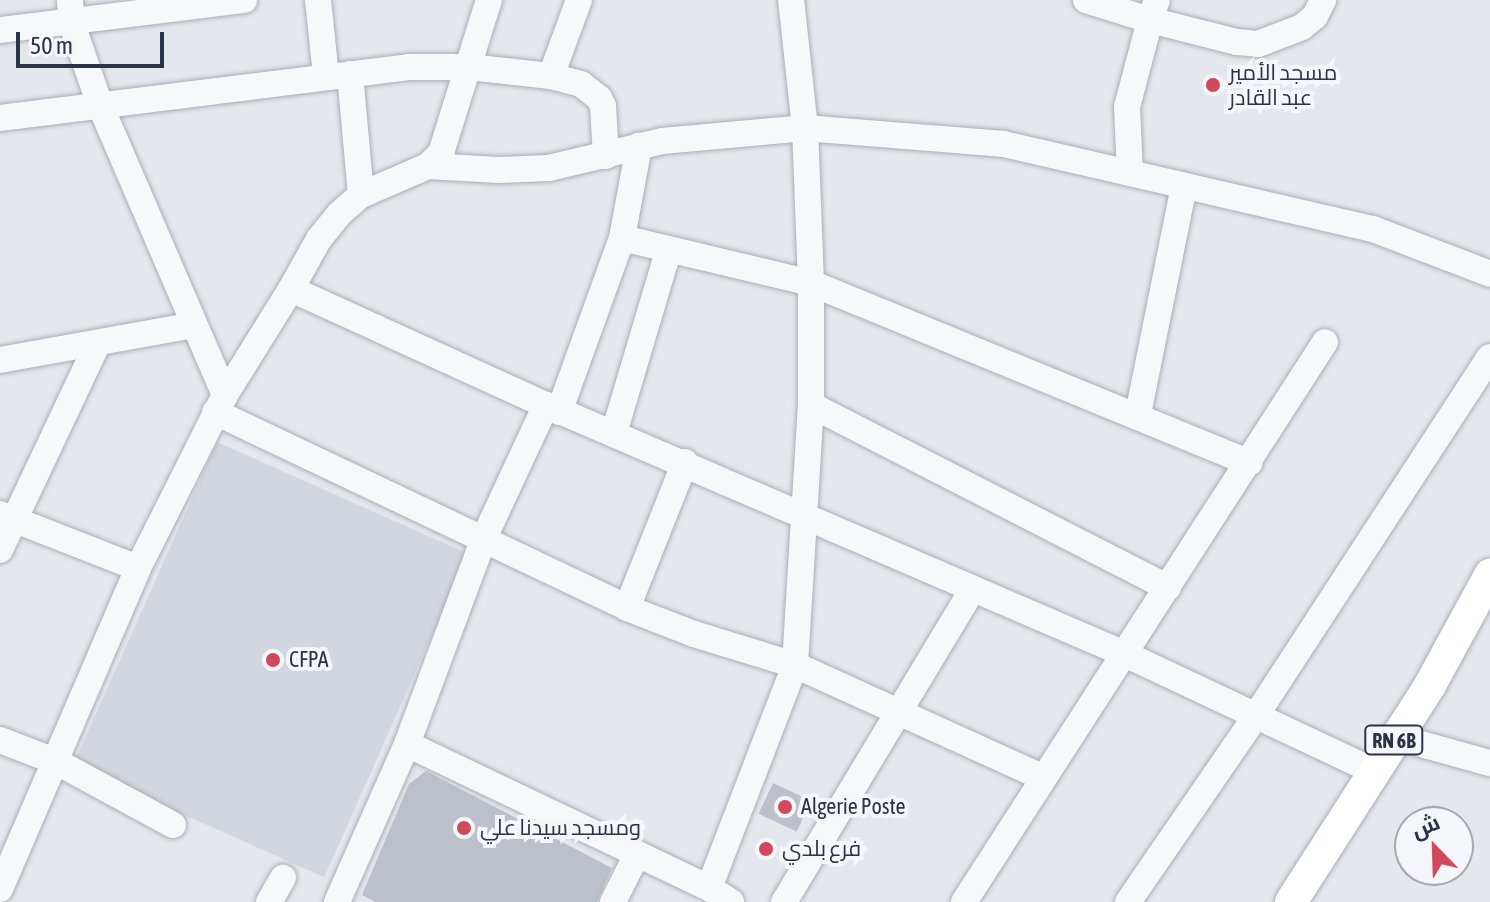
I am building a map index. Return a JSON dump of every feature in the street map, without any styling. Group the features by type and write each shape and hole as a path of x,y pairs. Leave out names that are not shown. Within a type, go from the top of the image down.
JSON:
{"main road":[{"name":"RN 6B","path":"1291,902 1453,646 1490,575"}],"street":[{"path":"0,30 71,12 244,0"},
{"path":"318,0 338,75 361,195"},
{"path":"428,166 444,147 489,0"},
{"path":"551,76 579,0"},
{"path":"407,744 720,895 795,665 811,405 811,283 805,128 791,0"},
{"path":"1086,0 1154,10 1237,42 1258,44 1302,27 1315,16 1323,0"},
{"path":"1130,173 1127,107 1154,10"},
{"path":"71,12 100,105 194,325 220,403 627,608 694,634 795,665 1042,777"},
{"path":"0,118 338,75 437,66 468,67 551,76 581,84 599,98 603,106 606,156"},
{"path":"0,889 138,568 220,403 319,239 361,195 428,166 527,170 696,136 805,128 1004,144 1373,229 1490,274"},
{"path":"337,902 407,744 484,538 553,408 622,238 639,146"},
{"path":"1138,414 1184,186"},
{"path":"622,238 811,283 1138,414 1250,463"},
{"path":"614,433 669,249"},
{"path":"291,289 553,408 685,462 1127,655 1374,771"},
{"path":"0,360 194,325"},
{"path":"964,902 1042,777 1127,655 1325,342"},
{"path":"0,550 8,516 98,343"},
{"path":"1128,902 1257,714 1490,357"},
{"path":"811,405 1168,588"},
{"path":"627,608 685,462"},
{"path":"8,516 138,568"},
{"path":"784,902 973,589"},
{"path":"1396,737 1490,763"},
{"path":"0,740 57,762 173,825"},
{"path":"613,902 637,854"},
{"path":"269,902 283,878"}],"shaded area":[{"name":"CFPA","path":"217,442 468,554 324,877 73,765"}],"building":[{"name":"ومسجد سيدنا علي","path":"426,771 612,868 597,902 375,902 362,895 409,784"},
{"name":"Algerie Poste","path":"773,783 811,801 797,832 759,814"}],"place":[{"name":"مسجد الأمير عبد القادر","path":"1213,85"},
{"name":"CFPA","path":"273,660"},
{"name":"Algerie Poste","path":"785,807"},
{"name":"ومسجد سيدنا علي","path":"464,828"},
{"name":"فرع بلدي","path":"766,849"}]}
